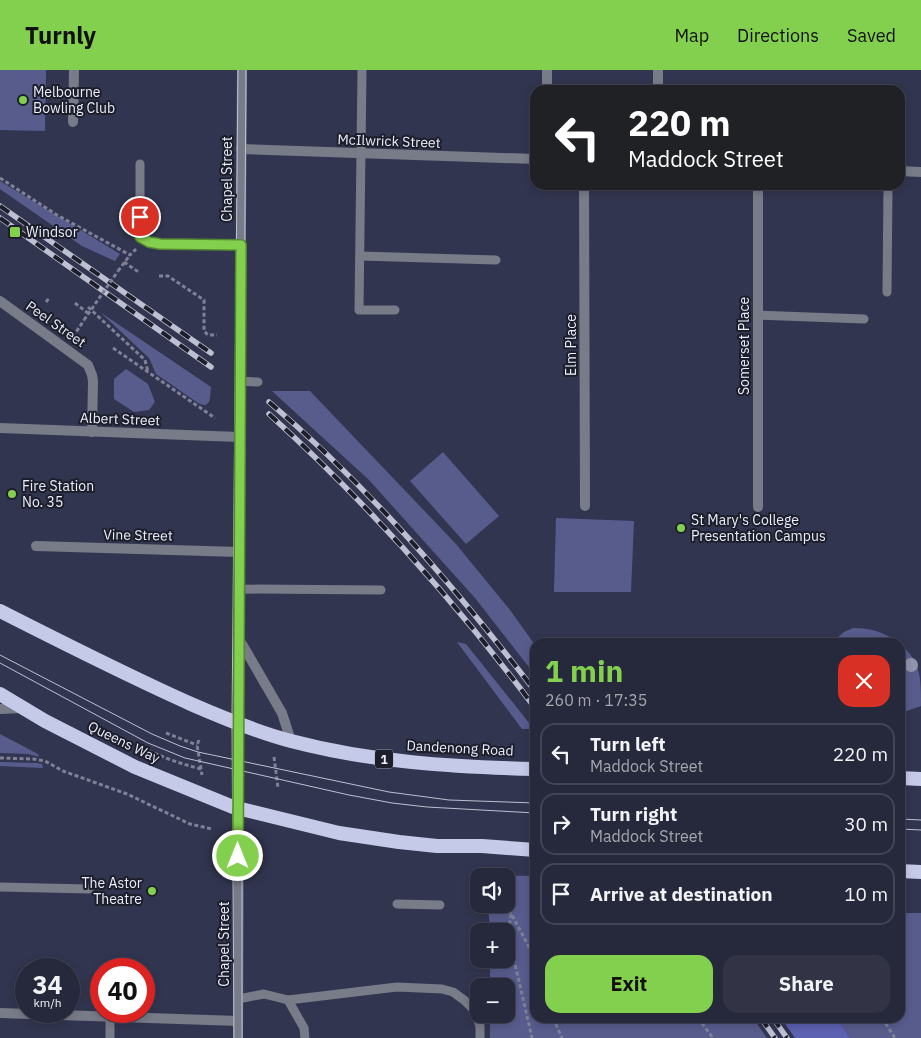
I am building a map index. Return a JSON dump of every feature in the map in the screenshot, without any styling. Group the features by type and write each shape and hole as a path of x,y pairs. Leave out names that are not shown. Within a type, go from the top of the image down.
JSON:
{"highway":[{"name":"1","path":"0,611 151,686 238,723"},
{"name":"Queens Way","path":"0,694 22,708 135,767 206,797 238,808"},
{"name":"Dandenong Road","path":"238,723 290,741 380,759 473,768 530,769"},
{"path":"905,778 921,779"},
{"path":"238,808 339,833 399,842 437,846 482,846 530,850"},
{"path":"905,871 921,872"}],"street":[{"path":"74,70 74,122"},
{"name":"Chapel Street","path":"238,1038 238,589 242,70"},
{"path":"547,70 547,85"},
{"path":"658,70 658,85"},
{"name":"McIlwrick Street","path":"241,149 530,159"},
{"path":"905,171 921,172"},
{"name":"Elm Place","path":"584,190 585,506"},
{"name":"Somerset Place","path":"758,190 758,507"},
{"path":"140,217 140,237 149,242 160,244 241,245"},
{"name":"Peel Street","path":"0,301 88,365 93,381 92,432"},
{"name":"Albert Street","path":"0,428 239,437"},
{"name":"Vine Street","path":"36,546 239,552"},
{"path":"238,641 242,644 282,713 290,741"},
{"path":"0,709 22,708"},
{"path":"0,1013 90,1016"},
{"path":"155,1018 238,1021"}],"lane":[{"path":"362,70 359,310 395,310"},
{"path":"140,164 140,217"},
{"path":"887,292 888,190"},
{"path":"360,256 496,260"},
{"path":"758,315 864,319"},
{"path":"240,381 258,382"},
{"path":"238,589 381,590"},
{"path":"0,887 89,889"},
{"path":"397,904 440,905"},
{"path":"238,999 264,994 288,1000 397,987 442,989 459,996 474,1010 480,1026 480,1038"},
{"path":"288,1000 304,1028 305,1038"},
{"path":"110,1023 110,1038"}],"path":[{"path":"0,178 56,215 131,254 82,323"},
{"path":"123,264 140,273"},
{"path":"159,276 168,276 204,300 204,332 208,335 217,335"},
{"path":"46,302 49,298"},
{"path":"75,304 89,314"},
{"path":"88,307 145,360 148,372"},
{"path":"113,348 215,418"},
{"path":"166,733 197,745"},
{"path":"199,740 197,745 202,776"},
{"path":"137,744 166,758 201,769"},
{"path":"274,757 278,788"},
{"path":"0,758 45,761 63,771 127,794 190,824 212,829"},
{"path":"511,914 529,946"},
{"path":"511,914 510,942 532,1038"},
{"path":"554,1023 562,1038"},
{"path":"702,1023 713,1038"},
{"path":"885,1023 895,1038"}],"shaded area":[{"name":"Melbourne Bowling Club","path":"0,70 46,70 45,131 0,130"},
{"path":"0,181 120,254 115,261 119,263 82,246 0,189"},
{"path":"100,312 211,387 208,403 203,405 198,403 156,374 149,358"},
{"path":"126,369 148,384 155,402 149,410 134,412 114,399 114,379"},
{"path":"272,391 310,391 456,544 510,610 530,638 530,669 475,598 369,480"},
{"path":"443,452 499,516 466,544 410,481"},
{"path":"556,518 634,521 631,592 554,592"},
{"path":"853,628 866,629 877,631 891,638 837,638"},
{"path":"457,642 466,644 530,724 530,729 522,729"},
{"path":"905,648 912,657 918,671 921,687 921,706 905,712"},
{"path":"0,734 38,754 39,757 28,754 0,753"},
{"path":"0,762 37,763 42,764 43,768 0,766"},
{"path":"515,876 530,876 530,1023 756,1023 767,1038 490,1038 490,1023 515,1023 515,978 490,978 490,968 515,968 515,923 489,923 489,913 515,913"},
{"path":"905,913 921,913 921,1038 850,1038 840,1023 905,1023"},
{"path":"784,1023 840,1023 850,1038 795,1038"}],"tram line":[{"path":"234,1038 232,720 238,70"},
{"path":"242,1038 242,644 246,70"},
{"path":"0,655 152,734 198,752 389,792 449,800 530,803"},
{"path":"0,663 148,743 185,758 392,803 427,807 530,813"},
{"path":"905,819 921,820"},
{"path":"905,829 921,830"}],"railway":[{"path":"0,206 211,353"},
{"path":"0,218 211,367"},
{"path":"269,402 342,468 410,539 474,614 530,684"},
{"path":"269,414 341,483 409,555 474,630 530,702"},
{"path":"764,1023 775,1038"},
{"path":"776,1023 787,1038"}],"place":[{"name":"Melbourne Bowling Club","path":"23,100"},
{"name":"Windsor","path":"15,232"},
{"name":"Fire Station No. 35","path":"12,494"},
{"name":"St Mary's College Presentation Campus","path":"681,528"},
{"name":"The Astor Theatre","path":"152,891"}],"route":[{"path":"140,217 140,237 149,242 160,244 241,245 238,856"}]}
